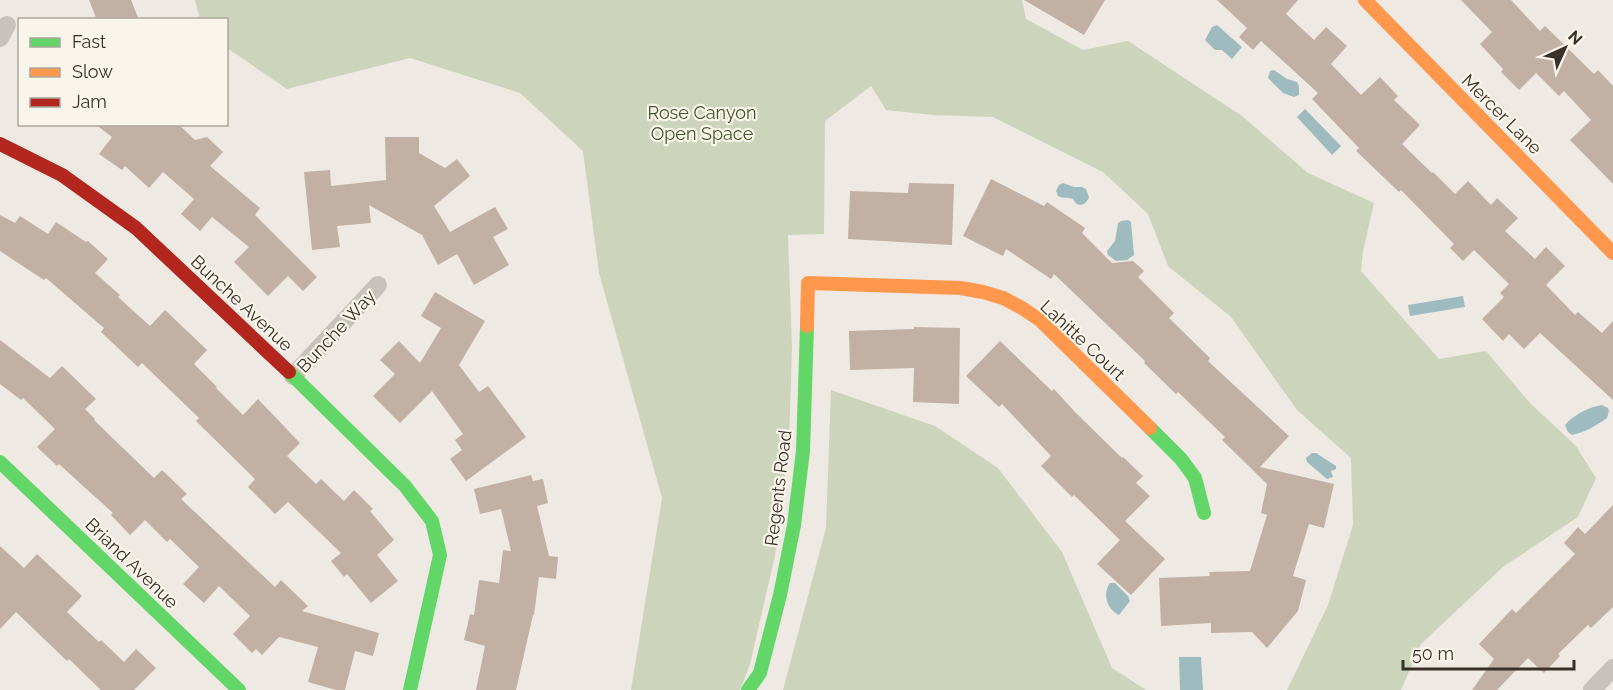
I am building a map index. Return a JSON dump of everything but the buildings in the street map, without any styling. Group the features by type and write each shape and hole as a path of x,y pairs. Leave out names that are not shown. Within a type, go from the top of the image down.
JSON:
{"street":[{"name":"Mercer Lane","path":"1365,0 1613,253"},
{"name":"Bunche Avenue","path":"0,144 62,175 136,228 293,376 405,486 432,521 440,555 410,690"},
{"name":"Lahitte Court","path":"808,283 961,288 993,294 1024,309 1040,320 1181,459 1195,478 1204,513"},
{"name":"Regents Road","path":"748,690 760,673 780,595 794,525 802,452 808,283"},
{"name":"Bunche Way","path":"293,376 378,285"},
{"name":"Briand Avenue","path":"0,462 239,690"},
{"path":"1592,690 1613,668"}],"green space":[{"name":"Rose Canyon Open Space","path":"195,0 1022,0 1026,19 1083,50 1128,41 1242,116 1308,173 1374,203 1361,271 1439,359 1486,351 1530,403 1576,446 1596,478 1578,517 1503,567 1421,644 1401,690 1287,690 1328,605 1353,525 1351,458 1297,410 1231,317 1168,266 1148,214 1103,172 993,117 933,115 886,110 871,86 825,121 824,234 788,235 792,349 789,442 775,556 750,664 740,690 631,690 662,498 599,273 583,151 520,93 410,58 287,89 228,49 228,18 200,18"},
{"path":"831,390 935,426 998,468 1062,552 1112,668 1146,690 783,690 826,528"}],"water":[{"path":"1217,25 1242,47 1232,59 1222,50 1215,50 1205,40 1212,27"},
{"path":"1274,70 1287,79 1297,82 1299,95 1294,97 1283,93 1268,78 1270,71"},
{"path":"1305,109 1341,146 1332,155 1297,117"},
{"path":"1063,183 1086,189 1088,200 1079,205 1073,199 1058,196 1056,191"},
{"path":"1128,220 1131,222 1134,255 1127,260 1116,261 1108,255 1107,251 1115,241 1118,223"},
{"path":"1463,296 1465,307 1410,316 1408,305"},
{"path":"1602,405 1608,408 1607,418 1581,432 1572,435 1568,432 1565,425 1573,418 1586,410"},
{"path":"1316,453 1336,466 1336,469 1331,471 1333,477 1327,479 1307,462 1306,458"},
{"path":"1110,583 1115,583 1130,601 1119,615 1111,609 1107,601 1106,592"},
{"path":"1179,657 1201,657 1203,690 1180,690"}],"traffic: fast":[{"path":"748,690 760,673 780,595 794,525 803,451 807,326"},
{"path":"289,372 405,486 432,521 440,555 410,690"},
{"path":"1150,428 1181,459 1195,478 1204,513"},
{"path":"0,462 239,690"}],"traffic: slow":[{"path":"1365,0 1613,253"},
{"path":"807,326 808,283 961,288 983,292 1003,298 1040,320 1150,428"}],"traffic: jam":[{"path":"0,144 62,175 136,228 289,372"}]}
